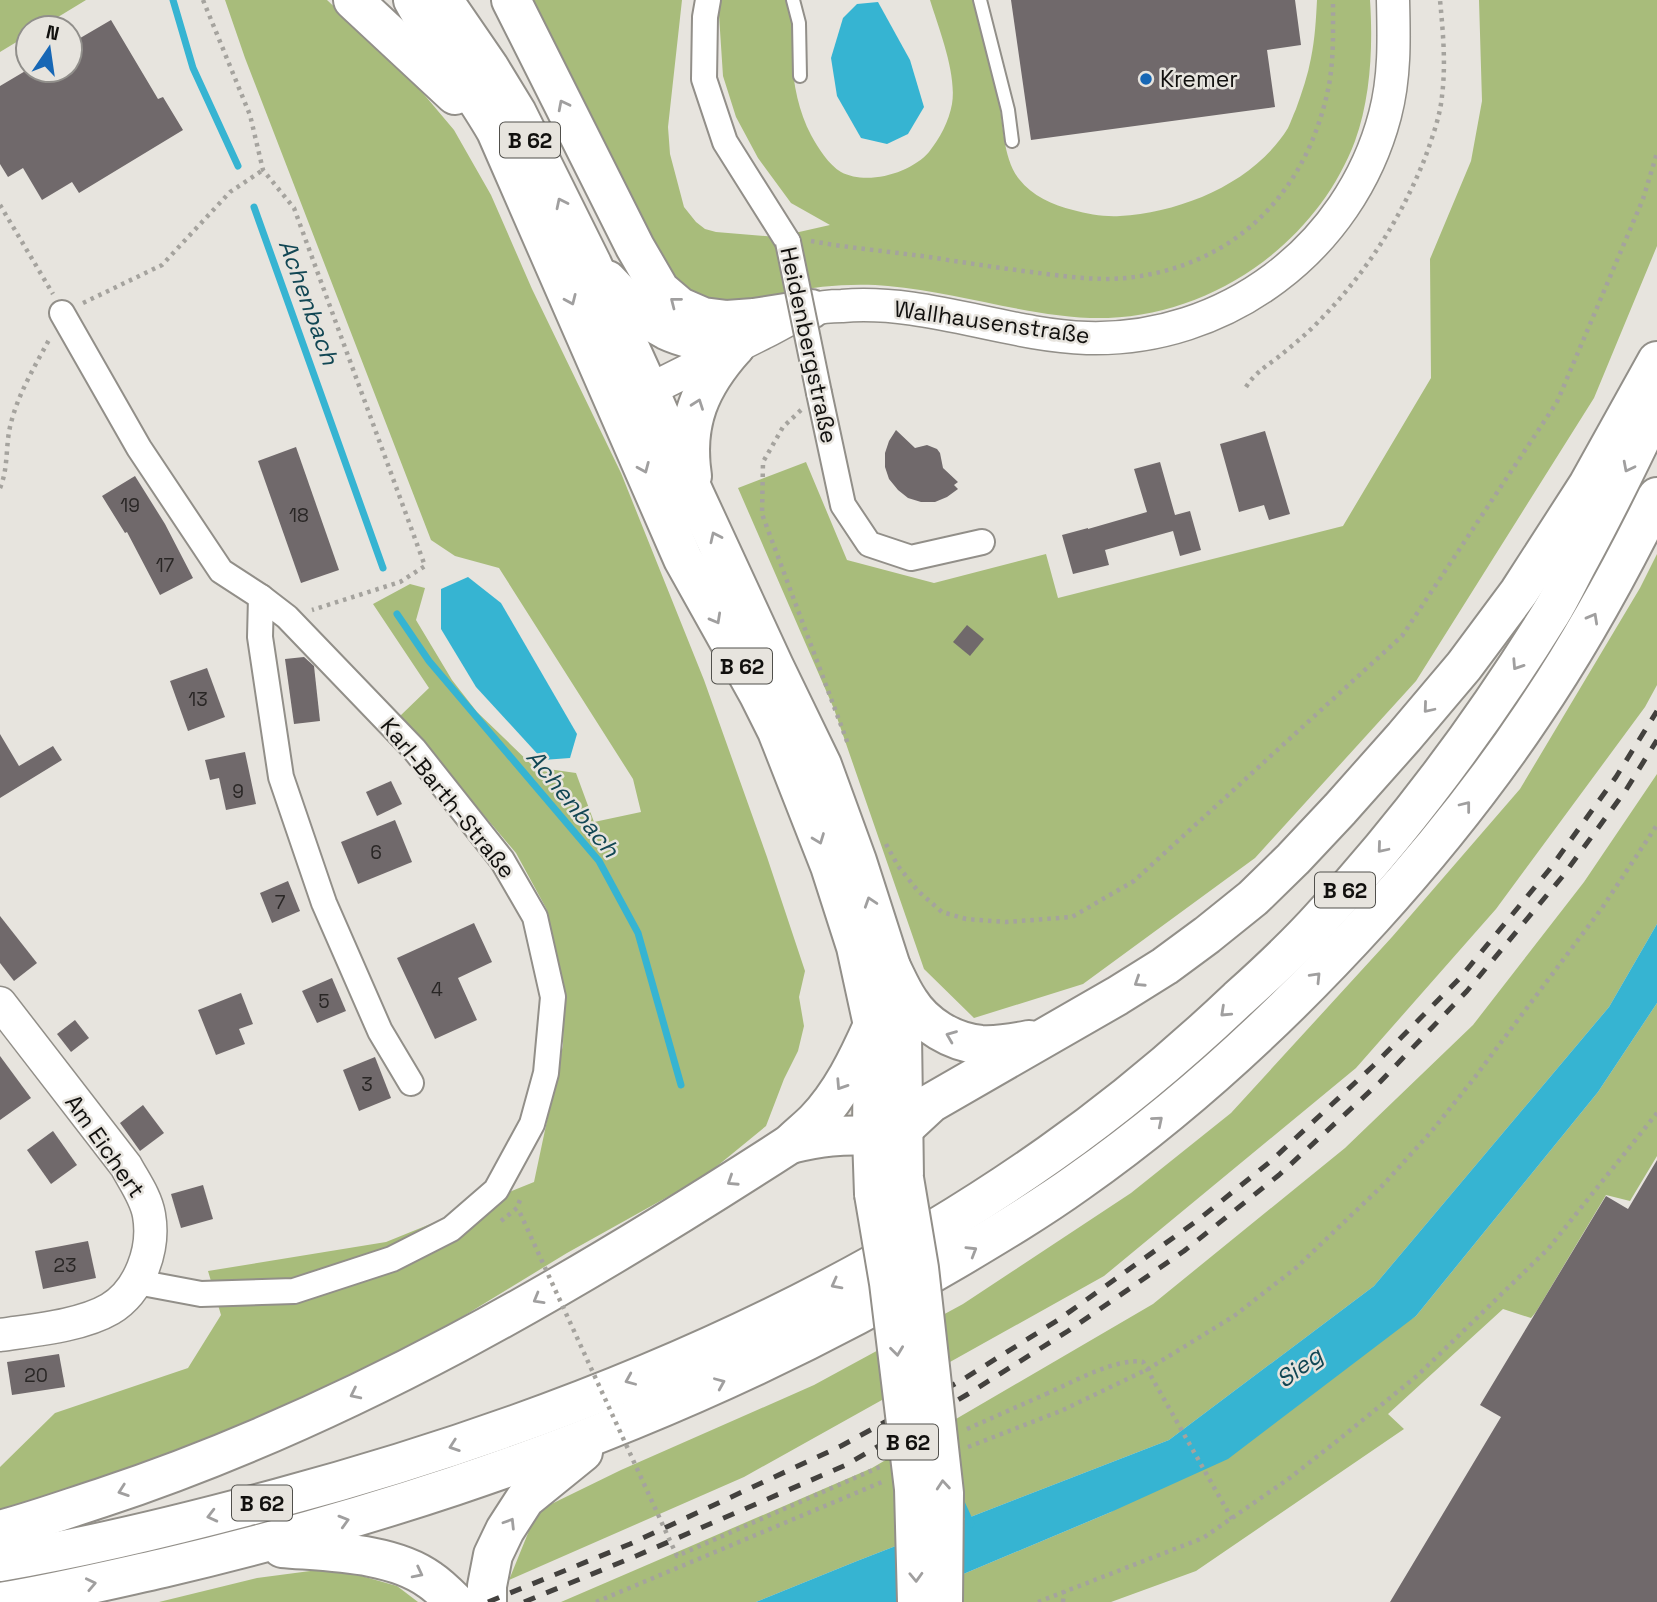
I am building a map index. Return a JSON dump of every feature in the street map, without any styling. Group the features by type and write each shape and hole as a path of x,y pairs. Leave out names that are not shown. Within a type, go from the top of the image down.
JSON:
{"main road":[{"path":"353,0 496,131"},
{"name":"B 62","path":"413,0 496,131 633,398 695,495 822,765 891,967 902,1034 888,1133"},
{"name":"B 62","path":"443,0 517,113 592,264 683,559 777,731 830,866 856,947 873,1025 888,1133 889,1283 914,1489 917,1602"},
{"path":"511,0 635,247 660,290 680,307 703,317 727,320 754,318 811,309"},
{"path":"592,264 647,318 667,331 735,347"},
{"path":"695,495 690,442 694,415 703,390 717,367 735,347"},
{"name":"B 62","path":"790,1144 845,1134 888,1133 931,1103 1117,996 1207,935 1253,898 1340,809 1464,666 1520,593 1588,485 1657,361"},
{"name":"B 62","path":"0,1562 110,1540 322,1487 416,1459 544,1414 716,1344 792,1307 896,1252 966,1210 1050,1154 1124,1099 1203,1032 1320,919 1387,843 1448,766 1553,609 1599,524 1657,405"},
{"name":"B 62","path":"0,1602 255,1546 407,1502 522,1464 730,1379 805,1343 901,1293 1076,1184 1149,1129 1232,1059 1349,943 1420,864 1482,786 1533,714 1587,628 1630,552 1657,497"},
{"name":"B 62","path":"891,967 909,1002 924,1020 940,1031 981,1045 1009,1044 1042,1038"},
{"name":"B 62","path":"0,1530 126,1490 221,1455 313,1415 513,1314 607,1259 790,1144 816,1119 839,1090 858,1059 873,1025"},
{"name":"B 62","path":"889,1186 919,1268 944,1493 943,1602"},
{"name":"B 62","path":"255,1546 354,1554 380,1559 406,1567 471,1598 505,1530 525,1499 612,1429"}],"street":[{"name":"Heidenbergstraße","path":"708,0 705,17 704,79 724,142 787,239 843,505 869,544 911,558 982,542"},
{"name":"Wallhausenstraße","path":"633,398 811,309 878,305 1087,338 1155,332 1220,312 1279,277 1304,255 1348,202 1379,135 1392,83 1393,0"},
{"name":"Karl-Barth-Straße","path":"62,313 139,448 221,571 287,617 414,749 502,860 535,917 553,997 546,1073 532,1124 496,1190 451,1228 391,1259 294,1291 201,1294 137,1282"},
{"path":"261,597 260,638 281,777 324,904 380,1031 411,1083"},
{"name":"Am Eichert","path":"0,1003 125,1166 141,1192 149,1213 151,1236 137,1282 125,1298 109,1310 50,1328 0,1335"}],"lane":[{"path":"793,0 799,23 800,76"},
{"path":"980,0 1008,110 1012,141"}],"path":[{"path":"203,0 250,115 262,170 294,208 425,566 400,582 287,617"},
{"path":"787,239 1073,278 1125,278 1163,271 1198,259 1241,236 1265,214 1293,178 1320,121 1329,83 1333,48 1333,0"},
{"path":"1246,387 1253,376 1313,328 1341,299 1398,216 1433,137 1442,99 1445,62 1440,0"},
{"path":"882,833 898,866 918,891 942,912 966,919 1006,922 1072,916 1134,881 1402,636 1557,402 1643,199 1657,153"},
{"path":"0,488 4,478 11,423 62,313 162,265 230,192 262,170"},
{"path":"0,205 62,313"},
{"path":"819,393 783,427 762,462 762,514 848,744"},
{"path":"967,1447 1062,1410 1148,1369 1234,1316 1297,1267 1383,1185 1431,1132 1602,908 1657,825"},
{"path":"1038,1602 1203,1538 1287,1480 1418,1375 1548,1249 1657,1113"},
{"path":"518,1211 677,1556 894,1461"},
{"path":"957,1433 1117,1363 1136,1360 1143,1362 1232,1519"},
{"path":"596,1602 890,1479"},
{"path":"1063,1602 1064,1591"}],"green space":[{"path":"0,0 86,0 63,14 14,14 14,44 0,52"},
{"path":"225,0 327,0 411,79 454,130 491,195 532,289 621,473 704,680 805,971 799,997 804,1026 798,1051 766,1126 705,1176 567,1253 408,1350 300,1405 107,1479 0,1512 0,1467 55,1413 188,1368 221,1315 208,1271 386,1242 534,1182 563,1045 564,987 547,910 516,853 400,716 429,688 373,604 410,584 425,588 416,620 452,680 477,712 534,767 576,773 594,822 641,812 633,779 499,568 455,556 431,540"},
{"path":"526,0 682,0 668,127 670,154 684,207 696,222 705,229 716,232 777,237 830,225 791,203 758,158 736,117 723,76 718,0 786,0 792,23 795,88 807,126 820,151 832,165 841,172 863,178 888,175 911,166 929,152 937,141 949,117 953,92 946,52 930,0 973,0 998,98 1006,150 1013,170 1024,185 1043,199 1065,208 1102,216 1144,213 1191,201 1236,179 1274,147 1289,126 1307,77 1317,0 1370,0 1370,71 1365,107 1355,141 1338,177 1315,211 1288,240 1257,266 1223,287 1186,303 1148,313 1108,318 1081,317 1054,315 915,289 852,285 800,290 732,307 673,285"},
{"path":"1479,0 1657,0 1657,246 1594,398 1416,681 1255,858 1083,984 974,1018 924,969 834,709 738,488 806,462 847,560 934,583 1046,554 1058,598 1343,526 1431,378 1430,259 1471,161 1482,101"},
{"path":"1657,554 1657,685 1645,707 1496,909 1356,1068 1104,1276 744,1477 509,1580 537,1511 621,1470 814,1385 963,1304 1131,1193 1231,1113 1392,937 1520,789 1640,588"},
{"path":"1657,774 1657,924 1609,1007 1374,1286 1169,1440 756,1602 561,1602 872,1468 1153,1304 1345,1148 1473,1025 1584,882"},
{"path":"1657,1003 1657,1156 1630,1201 1606,1195 1531,1318 1503,1309 1388,1414 1404,1429 1196,1571 1111,1602 897,1602 1111,1512 1416,1316 1598,1092"},
{"path":"333,1568 397,1586 418,1602 159,1602 257,1578"}],"water":[{"path":"878,2 910,60 924,107 908,134 887,144 861,138 837,96 831,58 843,18 857,4"},
{"path":"468,577 501,603 577,734 570,758 543,760 476,687 441,629 441,589"},
{"name":"Sieg","path":"1657,924 1657,1003 1598,1092 1416,1316 1228,1459 1111,1512 897,1602 756,1602 1169,1440 1374,1286 1609,1007"}],"building":[{"name":"Kremer","path":"1011,0 1295,0 1301,45 1267,50 1275,107 1031,140"},
{"path":"111,20 158,99 163,97 183,130 79,193 72,182 42,200 23,168 8,177 0,164 0,86 14,78 14,84 84,84 84,36"},
{"path":"896,430 915,448 927,445 937,449 943,468 958,482 954,485 958,489 935,502 908,498 898,490 889,479 885,467 885,453"},
{"path":"1265,431 1290,514 1269,520 1264,505 1239,512 1220,444"},
{"path":"296,447 339,570 301,583 258,461"},
{"path":"1160,462 1175,515 1190,511 1201,550 1180,556 1173,531 1105,550 1109,565 1073,574 1062,535 1147,512 1134,469"},
{"path":"135,476 165,524 193,578 160,595 127,532 125,533 102,496"},
{"path":"967,625 984,639 970,656 953,642"},
{"path":"304,657 314,666 320,721 294,724 285,659"},
{"path":"207,668 225,717 188,731 170,681"},
{"path":"0,734 19,766 53,746 62,760 0,798"},
{"path":"245,752 256,804 226,810 219,778 210,780 205,760"},
{"path":"391,781 402,804 377,816 366,792"},
{"path":"395,820 412,862 358,884 341,842"},
{"path":"288,881 300,911 272,923 260,893"},
{"path":"0,916 37,963 14,981 0,963"},
{"path":"474,923 492,962 458,978 477,1020 435,1039 397,958"},
{"path":"332,978 346,1011 317,1023 302,991"},
{"path":"241,993 253,1024 239,1029 245,1044 216,1055 198,1010"},
{"path":"75,1020 89,1038 71,1052 57,1034"},
{"path":"0,1056 31,1098 0,1120"},
{"path":"375,1057 391,1098 359,1111 343,1070"},
{"path":"143,1105 164,1133 140,1151 120,1123"},
{"path":"53,1131 77,1165 51,1184 27,1150"},
{"path":"1657,1160 1657,1602 1390,1602 1501,1417 1480,1405 1606,1196 1628,1209"},
{"path":"203,1185 213,1219 181,1228 171,1194"},
{"path":"88,1241 96,1278 43,1289 35,1251"},
{"path":"59,1354 65,1387 12,1395 7,1362"}],"waterway":[{"name":"Achenbach","path":"173,0 193,68 238,166"},
{"name":"Achenbach","path":"254,207 383,568"},
{"name":"Achenbach","path":"397,614 429,661 599,861 638,933 681,1085"},
{"name":"Achenbach","path":"960,1500 971,1524"}],"railway":[{"path":"488,1602 630,1544 841,1446 962,1380 1058,1320 1198,1220 1271,1161 1373,1066 1459,979 1549,870 1616,777 1657,711"},
{"path":"524,1602 846,1465 968,1394 1068,1331 1184,1251 1279,1175 1380,1082 1467,991 1562,877 1626,790 1657,740"}],"place":[{"name":"Kremer","path":"1146,79"}]}
